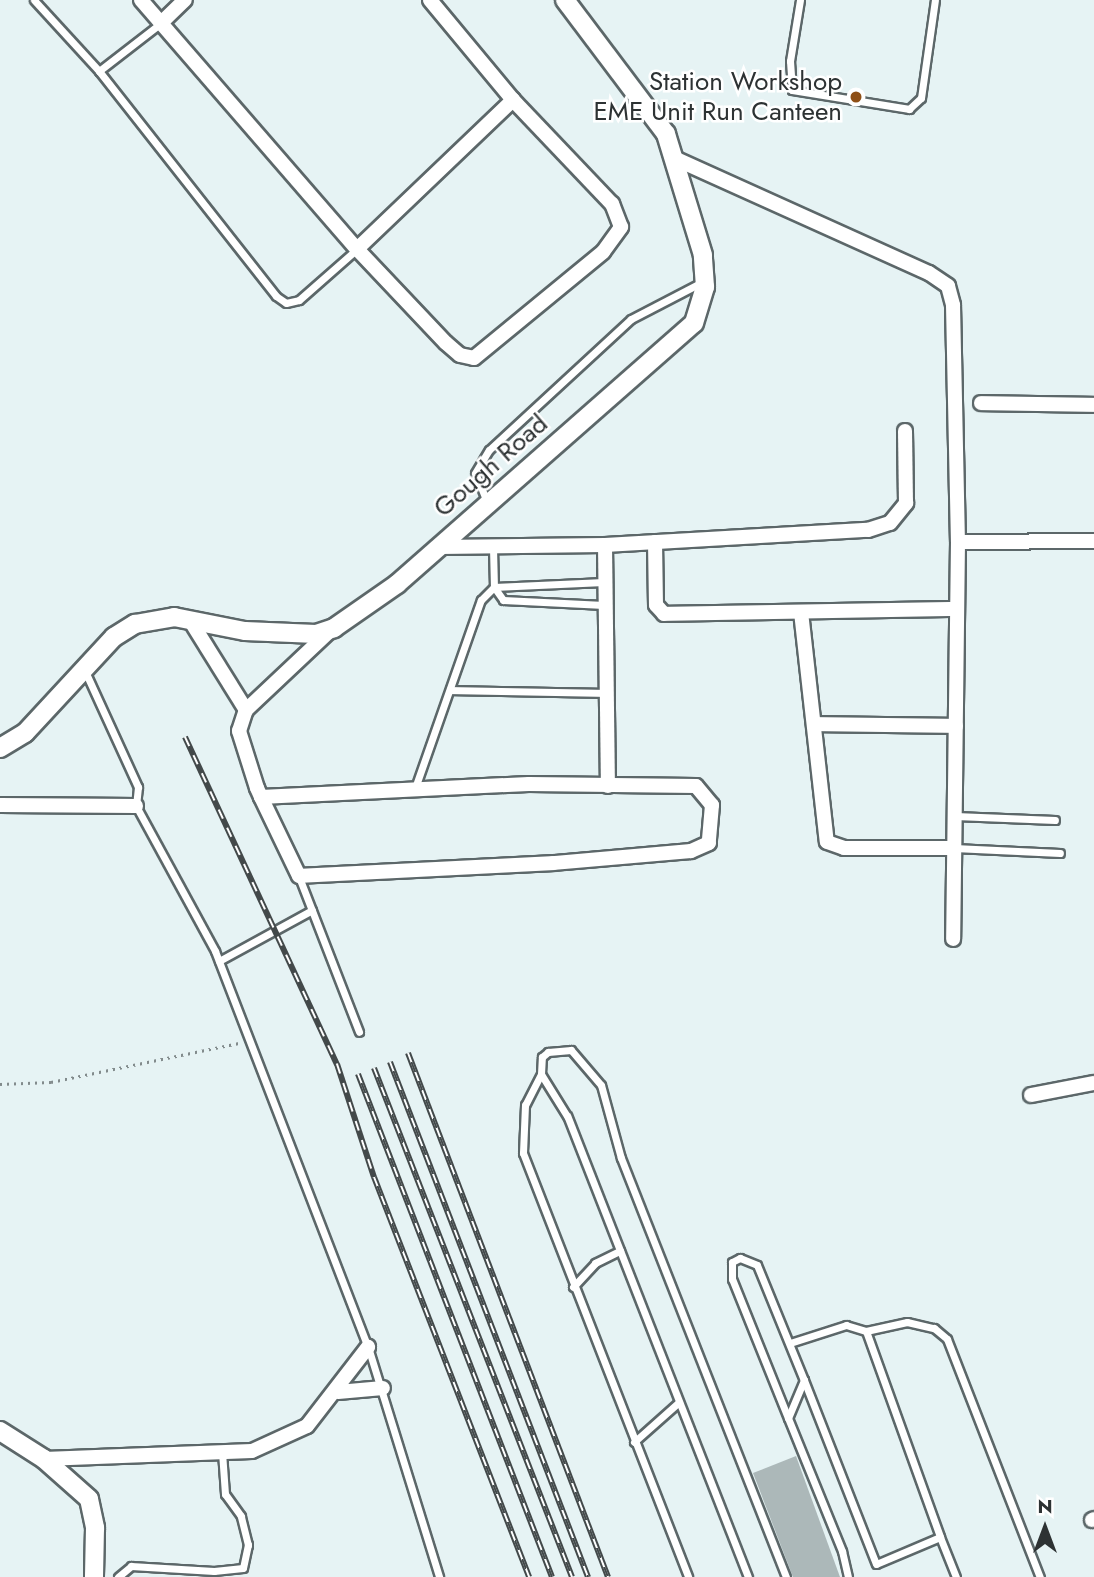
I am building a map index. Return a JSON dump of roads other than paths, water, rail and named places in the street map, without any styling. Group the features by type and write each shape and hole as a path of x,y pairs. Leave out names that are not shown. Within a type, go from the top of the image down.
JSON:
{"street":[{"path":"141,0 357,248 446,343 460,355 474,358 603,252 621,227 612,204 513,100 430,0"},
{"path":"161,23 185,0"},
{"name":"Gough Road","path":"0,748 25,733 114,637 135,624 174,617 245,631 316,634 334,628 439,547 694,323 704,281 697,224 676,159 666,134 565,0"},
{"path":"357,248 513,100"},
{"path":"676,159 929,273 948,286 953,305 958,542 953,939"},
{"path":"981,403 1094,405"},
{"path":"439,547 605,545 868,530 890,523 906,503 905,431"},
{"path":"958,542 1094,541"},
{"path":"655,542 658,612 957,609"},
{"path":"605,545 608,786"},
{"path":"801,612 827,842 845,848 954,849"},
{"path":"190,620 246,710"},
{"path":"261,797 415,788 696,786 712,805 709,843 691,851 554,863 299,876 261,797 242,749 239,732 246,710 334,628"},
{"path":"815,724 956,726"},
{"path":"0,805 136,806"},
{"path":"1031,1095 1094,1083"},
{"path":"44,1460 252,1451 307,1426 338,1392 369,1348"},
{"path":"338,1392 383,1388"},
{"path":"0,1431 44,1460 89,1499 95,1528 94,1577"}],"lane":[{"path":"34,0 99,71 286,303 299,300 357,248"},
{"path":"800,0 790,61 792,90 909,109 922,99 935,0"},
{"path":"99,71 161,23"},
{"path":"488,503 475,473 489,450 631,319 704,281"},
{"path":"493,547 494,587 511,603 604,605"},
{"path":"415,788 481,600 494,587 604,582"},
{"path":"84,670 138,787 136,806 219,961 369,1348 439,1577"},
{"path":"450,690 606,693"},
{"path":"955,816 1055,820"},
{"path":"954,849 1060,853"},
{"path":"299,876 359,1032"},
{"path":"219,961 312,911"},
{"path":"688,1577 542,1211 520,1139 525,1104 541,1074 542,1057 566,1048 584,1061 601,1085 621,1158 786,1577"},
{"path":"541,1074 568,1116 748,1577"},
{"path":"573,1287 595,1263 621,1251"},
{"path":"848,1577 842,1551 732,1279 731,1266 736,1259 750,1258 757,1265 876,1564 940,1537"},
{"path":"790,1343 846,1325 866,1331 907,1322 934,1328 947,1339 1040,1577"},
{"path":"866,1331 956,1577"},
{"path":"788,1418 804,1380"},
{"path":"634,1442 678,1402"},
{"path":"118,1577 131,1566 214,1571 243,1568 248,1545 241,1517 225,1494 222,1452"}],"railway":[{"path":"185,737 337,1064 374,1177 529,1577"},
{"path":"408,1053 608,1577"},
{"path":"390,1062 588,1577"},
{"path":"374,1068 572,1577"},
{"path":"358,1074 552,1577"}],"place":[{"name":"Station Workshop EME Unit Run Canteen","path":"856,97"}]}
